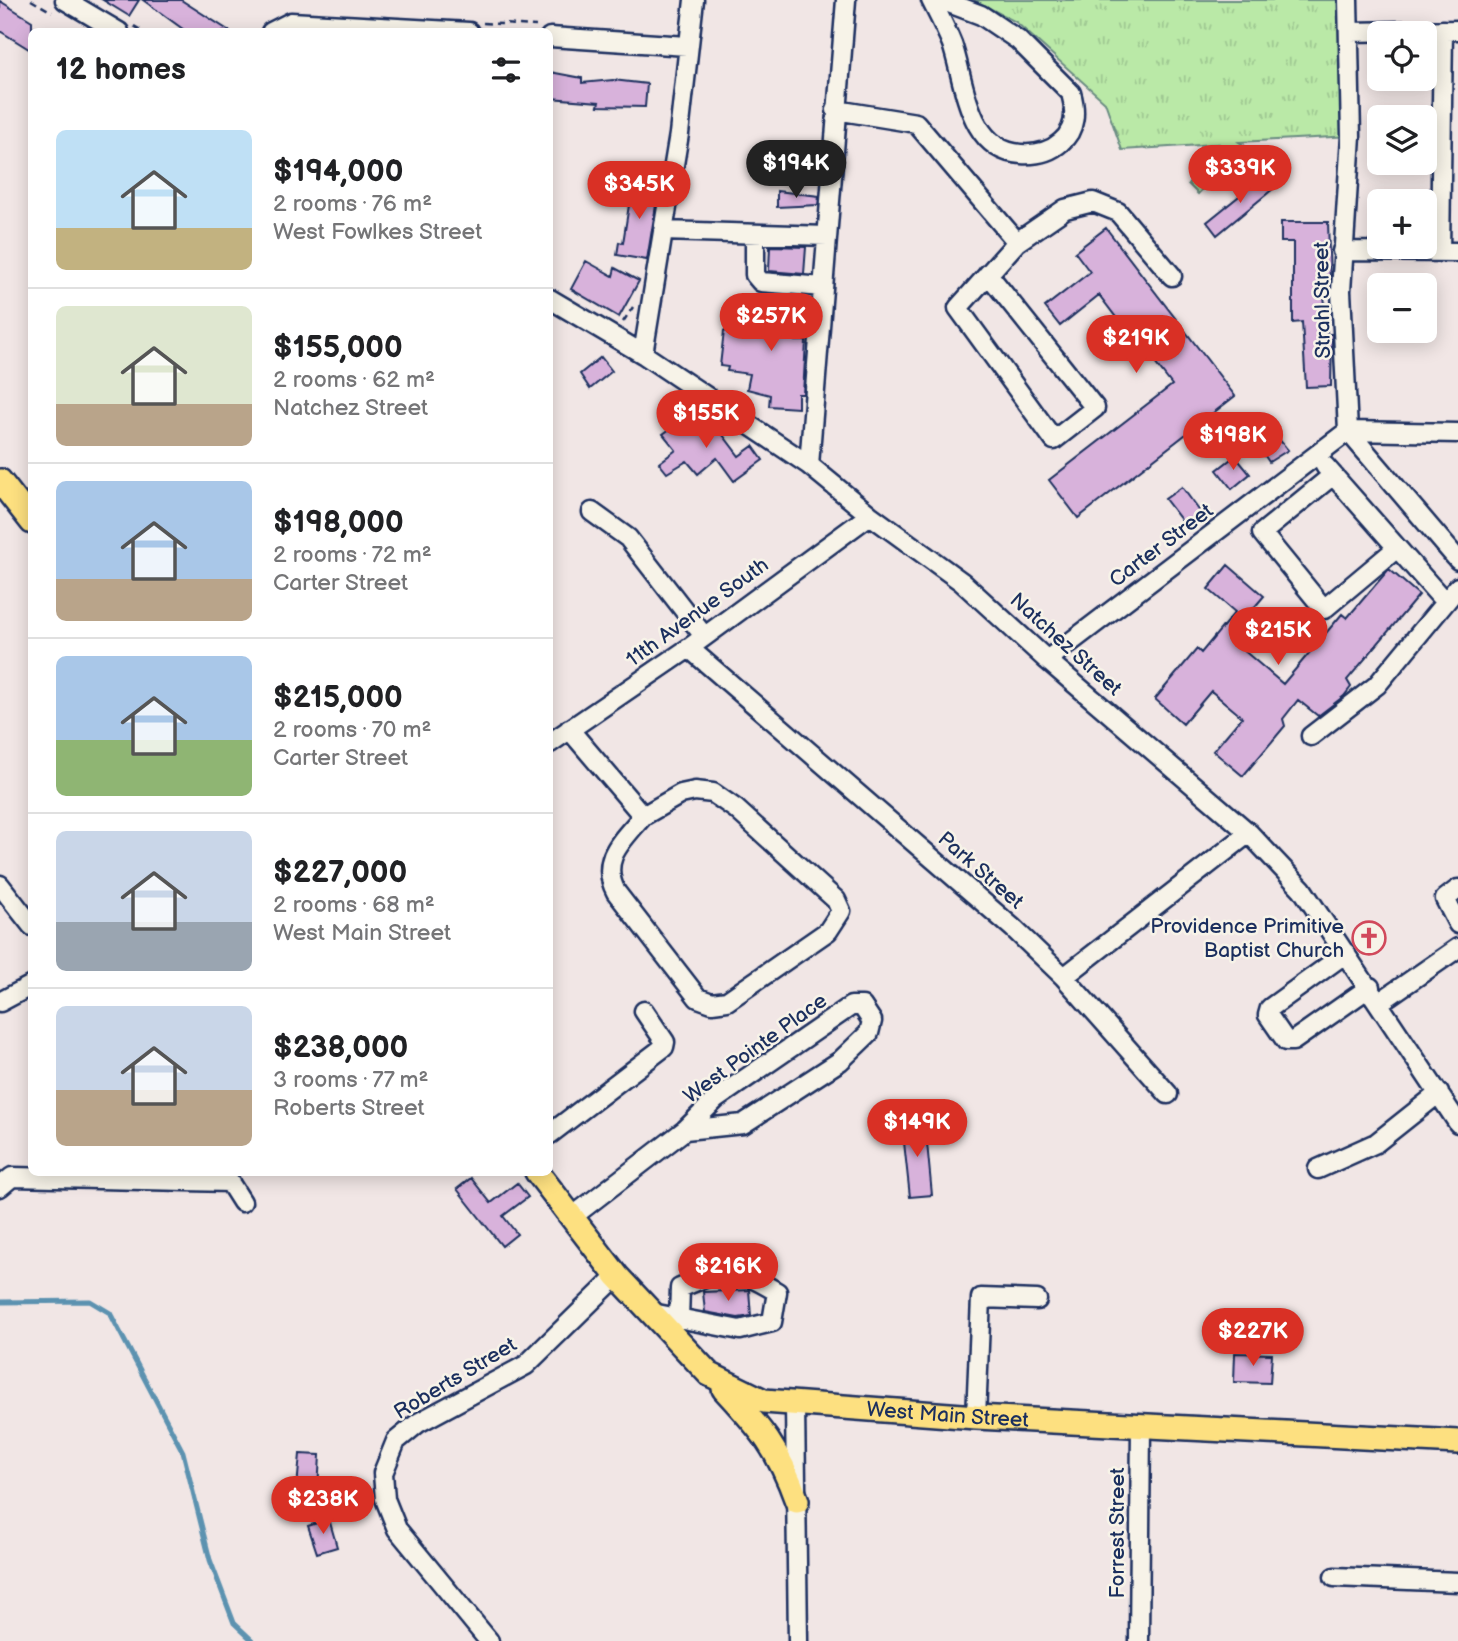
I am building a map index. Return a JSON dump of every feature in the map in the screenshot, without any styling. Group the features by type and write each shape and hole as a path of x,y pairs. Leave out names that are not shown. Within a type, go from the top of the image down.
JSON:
{"main road":[{"path":"0,481 28,517"},
{"name":"West Main Street","path":"540,1176 617,1276 709,1374 755,1398 795,1406 1458,1442"},
{"path":"709,1374 762,1429 784,1464 797,1501"}],"street":[{"path":"65,0 112,28"},
{"path":"643,354 678,134 694,0"},
{"path":"809,465 846,0"},
{"path":"931,0 951,43 973,118 987,139 1003,149 1035,154 1050,150 1063,141 1073,125 1074,105 1071,93 1018,40 981,15 942,0"},
{"name":"Strahl Street","path":"1348,0 1351,135 1341,291 1348,431"},
{"path":"279,28 291,22 398,28"},
{"path":"1342,251 1449,251 1450,30 1349,32"},
{"path":"553,37 687,46"},
{"path":"836,110 916,123 1017,242"},
{"path":"988,274 1095,408 1054,440 958,308 988,274 1017,242 1065,209 1093,202 1118,212 1172,276"},
{"path":"663,231 827,236"},
{"path":"755,235 755,275 761,282 823,287"},
{"name":"Natchez Street","path":"553,301 643,354 809,465 870,515 962,582 1047,660 1249,833 1302,889 1458,1123"},
{"path":"1348,431 1458,433"},
{"path":"1348,431 1458,560"},
{"name":"Carter Street","path":"1047,660 1348,431"},
{"path":"1316,456 1445,602"},
{"path":"1333,475 1262,533 1324,609 1397,548"},
{"path":"592,512 628,538 704,636"},
{"name":"11th Avenue South","path":"553,741 689,649 870,515"},
{"path":"1311,736 1377,685 1458,587"},
{"name":"Park Street","path":"689,649 1013,928 1064,977 1168,1094"},
{"path":"569,729 643,816"},
{"path":"695,791 713,793 736,809 836,900 841,911 828,931 727,1001 712,1003 698,998 616,892 609,879 608,869 616,849 643,816 681,794 695,791"},
{"path":"1064,977 1249,833"},
{"path":"0,885 28,921"},
{"path":"1458,889 1445,899 1458,924"},
{"path":"1346,953 1270,1008 1268,1015 1286,1041 1293,1041 1458,948"},
{"path":"0,1002 28,987"},
{"name":"West Pointe Place","path":"572,1217 685,1130 716,1099 851,1006 862,1006 872,1021 869,1033 840,1061 743,1124 685,1130"},
{"path":"553,1132 664,1047 665,1042 644,1011"},
{"path":"1318,1169 1376,1143 1439,1093"},
{"path":"0,1187 12,1177 227,1177 242,1202"},
{"path":"652,1313 679,1319 740,1330 772,1322 777,1292 753,1277 721,1271 680,1288 679,1319"},
{"name":"Roberts Street","path":"489,1641 397,1529 384,1499 383,1473 396,1441 418,1423 526,1365 617,1276"},
{"path":"976,1417 981,1298 1037,1300"},
{"path":"795,1406 798,1641"},
{"name":"Forrest Street","path":"1139,1641 1141,1426"},
{"path":"1334,1577 1458,1582"}],"path":[{"path":"622,324 634,305"}],"green space":[{"path":"974,0 1343,0 1351,136 1239,142 1245,146 1245,156 1215,183 1207,184 1198,194 1188,184 1218,144 1122,150 1105,102 1016,22"}],"building":[{"path":"103,0 139,0 129,16"},
{"path":"143,0 181,0 225,28 182,28"},
{"path":"0,1 32,21 32,28 28,28 28,48 0,31"},
{"path":"553,73 582,78 582,83 613,80 647,84 645,107 598,106 599,102 553,98"},
{"path":"1264,176 1274,188 1217,235 1207,222"},
{"path":"632,180 659,187 647,260 617,255 619,242 623,243 629,205 626,204"},
{"path":"777,191 819,196 818,205 777,207"},
{"path":"1281,222 1328,222 1330,280 1323,280 1327,334 1332,334 1331,386 1306,387 1302,322 1293,323 1293,242 1281,242"},
{"path":"1106,228 1235,396 1078,518 1049,480 1172,385 1141,345 1133,351 1119,333 1124,328 1099,295 1060,326 1045,307 1090,272 1075,252"},
{"path":"770,246 806,247 804,274 769,271"},
{"path":"586,261 613,276 615,268 639,281 619,317 571,289"},
{"path":"779,295 800,297 800,304 804,305 796,341 806,341 803,394 798,394 798,408 769,406 770,395 747,389 750,374 727,371 728,367 720,366 724,331 745,334 745,330 752,330 753,310 778,311"},
{"path":"601,357 612,371 590,389 580,374"},
{"path":"696,418 707,433 717,427 739,456 753,446 763,460 734,481 717,458 698,474 687,461 667,473 659,463 676,450 663,434"},
{"path":"1268,426 1288,450 1269,462 1252,437"},
{"path":"1235,456 1250,474 1232,489 1217,470"},
{"path":"1182,487 1201,513 1185,525 1165,499"},
{"path":"1228,565 1264,596 1247,616 1253,621 1235,643 1283,684 1342,614 1347,618 1389,569 1419,595 1347,680 1351,687 1344,696 1318,716 1298,700 1283,719 1285,726 1243,776 1213,751 1242,717 1211,691 1183,724 1155,699 1197,649 1201,653 1235,612 1208,589"},
{"path":"925,1122 932,1195 910,1197 902,1124"},
{"path":"471,1178 491,1203 517,1183 528,1197 503,1216 517,1234 502,1246 457,1189"},
{"path":"749,1290 751,1316 738,1318 705,1312 703,1292"},
{"path":"1235,1353 1272,1354 1270,1383 1234,1382"},
{"path":"300,1454 320,1455 318,1490 297,1488"},
{"path":"329,1519 337,1547 317,1553 308,1526"}],"waterway":[{"path":"0,1302 90,1301 110,1313 183,1452 210,1560 234,1623 253,1641"}],"place":[{"name":"Providence Primitive Baptist Church","path":"1369,938"}]}
